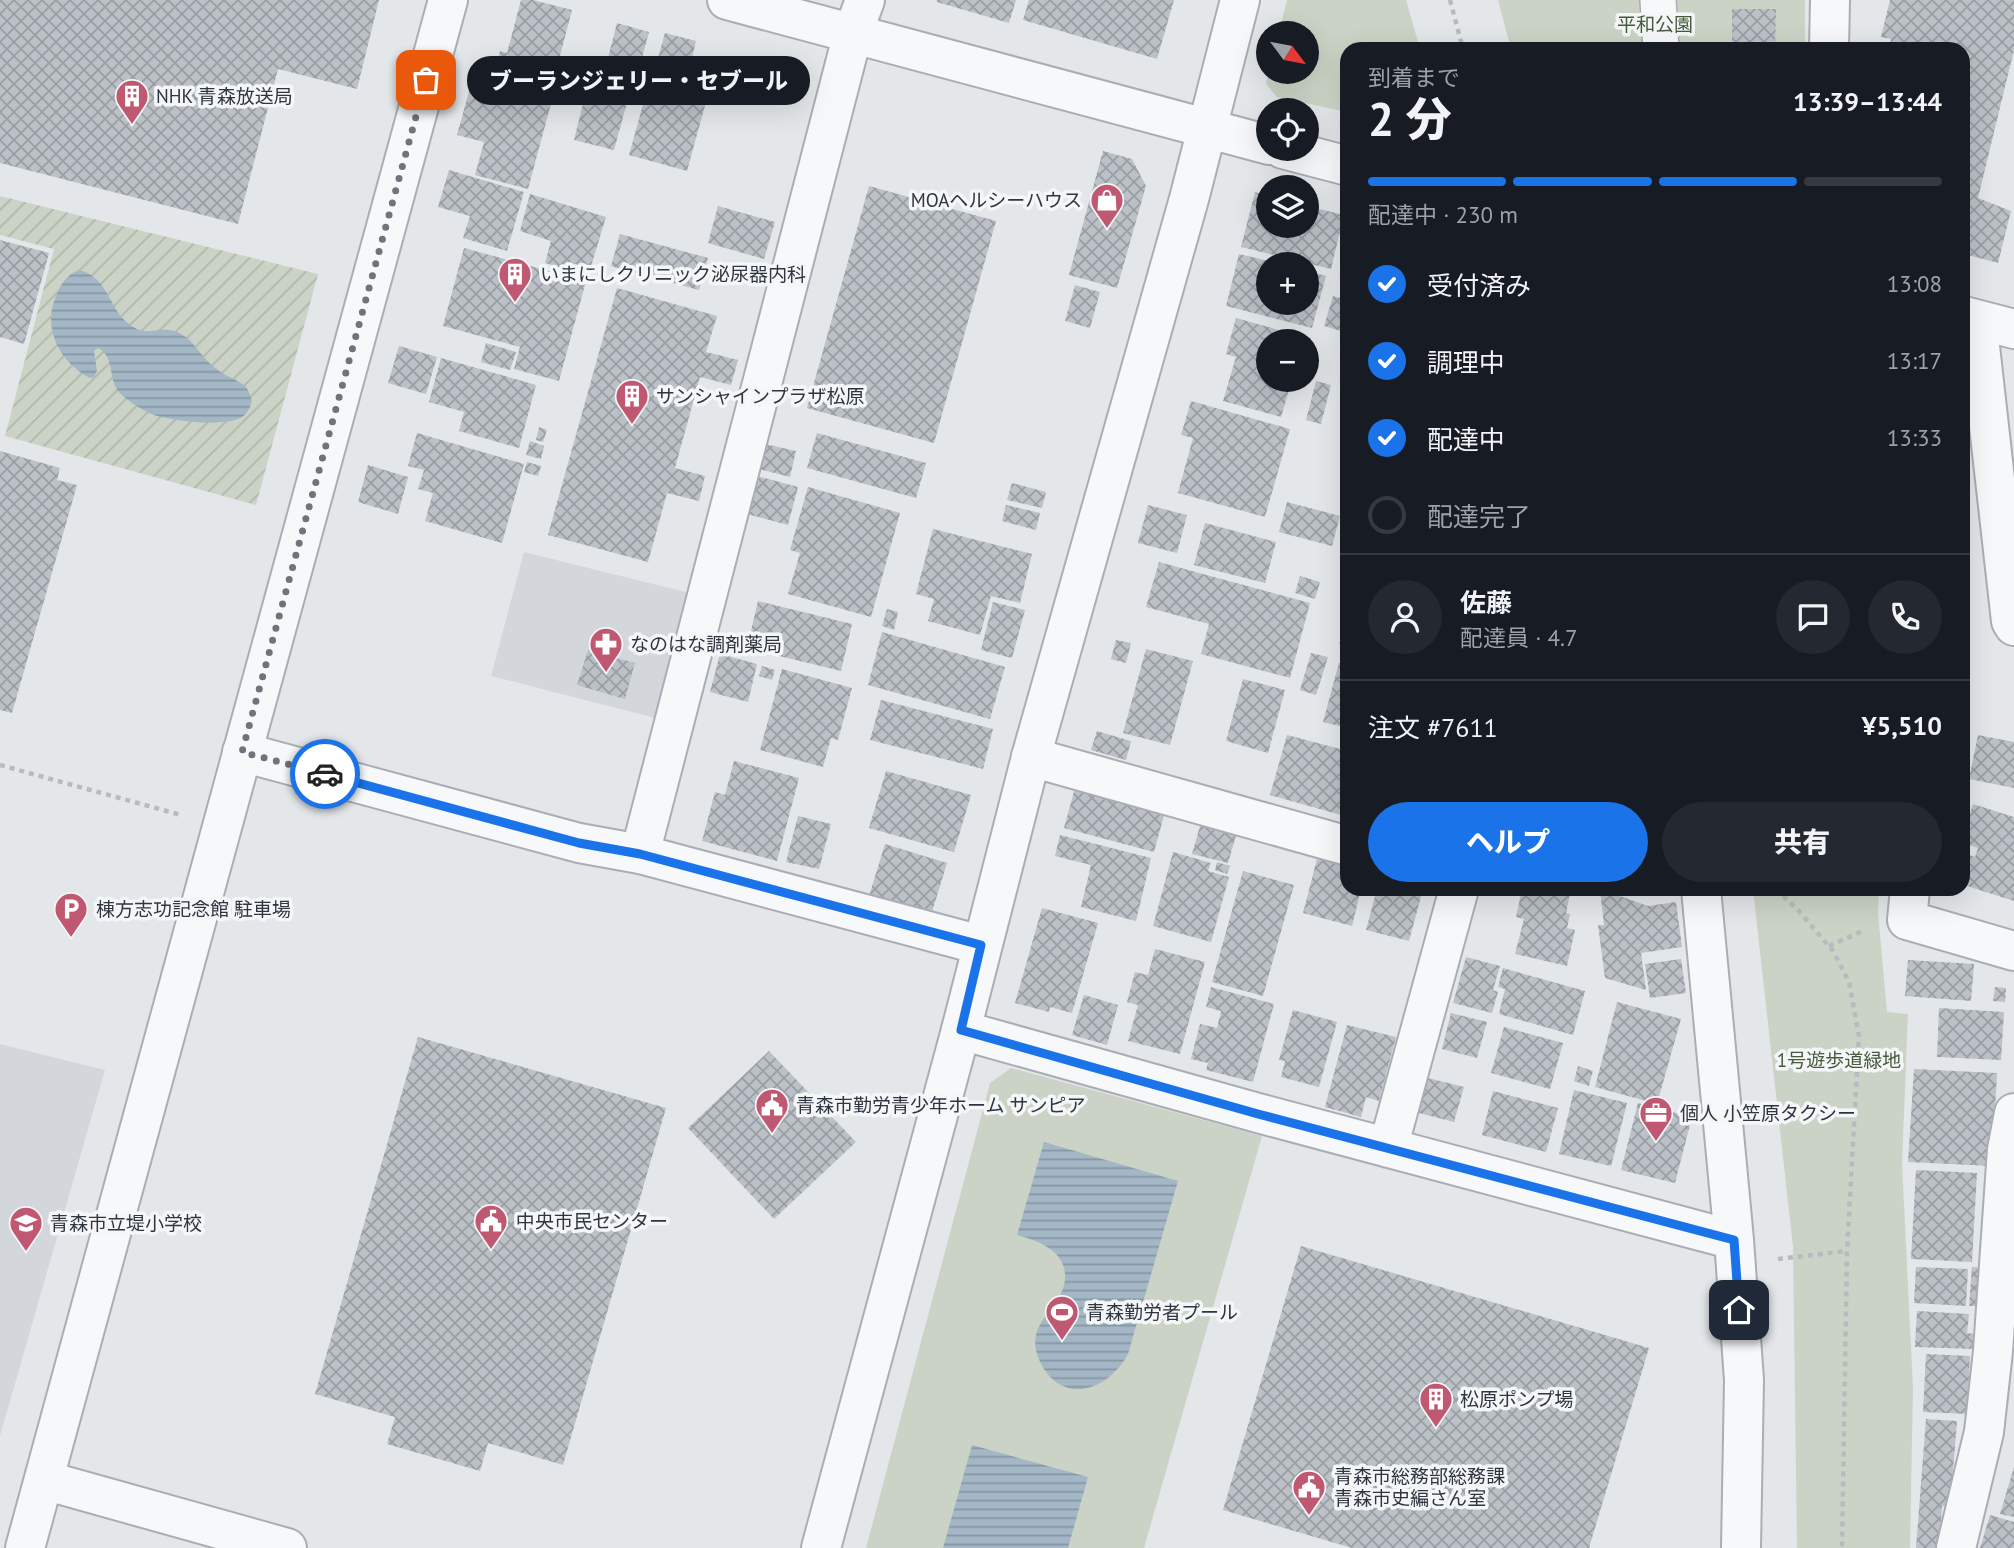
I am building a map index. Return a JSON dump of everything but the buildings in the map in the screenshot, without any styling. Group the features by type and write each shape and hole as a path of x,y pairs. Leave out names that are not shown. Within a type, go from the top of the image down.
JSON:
{"street":[{"path":"25,1548 448,0"},
{"path":"727,0 859,17 1207,130 1256,142"},
{"path":"821,1548 961,1030 1031,757 1207,130 1240,0"},
{"path":"1658,0 1661,42"},
{"path":"1829,42 1830,0"},
{"path":"640,854 859,17"},
{"path":"1319,158 1340,164"},
{"path":"2014,329 1970,318 2011,621 2014,626"},
{"path":"242,752 579,843 640,854 981,945"},
{"path":"1031,757 1340,844"},
{"path":"1388,1148 1457,896"},
{"path":"1702,896 1734,1240 1744,1380 1741,1548"},
{"path":"1909,896 1907,920 2014,951"},
{"path":"961,1030 1734,1240"},
{"path":"1956,1548 1984,1432 1993,1351 2007,1150 2014,1113"},
{"path":"44,1480 287,1548"}],"path":[{"path":"1450,0 1461,42"},
{"path":"0,765 222,826"},
{"path":"1783,896 1829,946 1849,982 1859,1037 1847,1251 1842,1548"},
{"path":"1774,1260 1847,1251"}],"shaded area":[{"path":"524,552 690,593 655,718 491,676"},
{"name":"青森市立堤小学校","path":"0,1044 105,1070 0,1436"}],"green space":[{"path":"1287,0 1406,0 1418,42 1340,42 1340,110 1319,106 1319,98 1277,97 1266,84 1320,84 1320,21 1282,21"},
{"name":"平和公園","path":"1498,0 1805,0 1805,42 1509,42"},
{"path":"0,196 318,274 256,505 5,436 54,249 0,235"},
{"name":"1号遊歩道緑地","path":"1754,896 1879,896 1887,1012 1908,1014 1902,1163 1913,1388 1910,1548 1797,1548 1793,1247"},
{"name":"青森勤労者プール","path":"1011,1068 1262,1136 1144,1548 866,1548 990,1083"}],"water":[{"path":"79,270 98,281 128,323 141,331 169,330 181,334 217,369 245,386 252,401 246,413 232,421 210,423 173,419 150,413 118,391 107,357 98,348 94,351 97,371 94,377 90,378 79,371 62,353 56,342 51,318 61,286 68,276"},
{"path":"1044,1142 1178,1181 1128,1354 1108,1378 1083,1389 1058,1383 1047,1373 1038,1357 1035,1343 1042,1321 1062,1292 1065,1281 1061,1261 1052,1250 1017,1235"},
{"path":"972,1445 1088,1477 1068,1548 943,1548"}],"way so far":[{"path":"325,774 242,752 426,80"}],"place":[{"name":"ブーランジェリー・セブール","path":"426,80"},
{"name":"NHK 青森放送局","path":"132,126"},
{"name":"MOAヘルシーハウス","path":"1107,230"},
{"name":"いまにしクリニック泌尿器内科","path":"515,304"},
{"name":"サンシャインプラザ松原","path":"632,426"},
{"name":"なのはな調剤薬局","path":"606,674"},
{"name":"棟方志功記念館 駐車場","path":"71,939"},
{"name":"青森市勤労青少年ホーム サンピア","path":"772,1135"},
{"name":"個人 小笠原タクシー","path":"1656,1143"},
{"name":"中央市民センター","path":"491,1251"},
{"name":"青森市立堤小学校","path":"26,1253"},
{"name":"青森勤労者プール","path":"1062,1342"},
{"name":"松原ポンプ場","path":"1436,1429"},
{"name":"青森市総務部総務課 青森市史編さん室","path":"1309,1517"}],"route":[{"path":"325,774 579,843 640,854 981,945 961,1030 1258,1114 1734,1240 1739,1310"}]}
